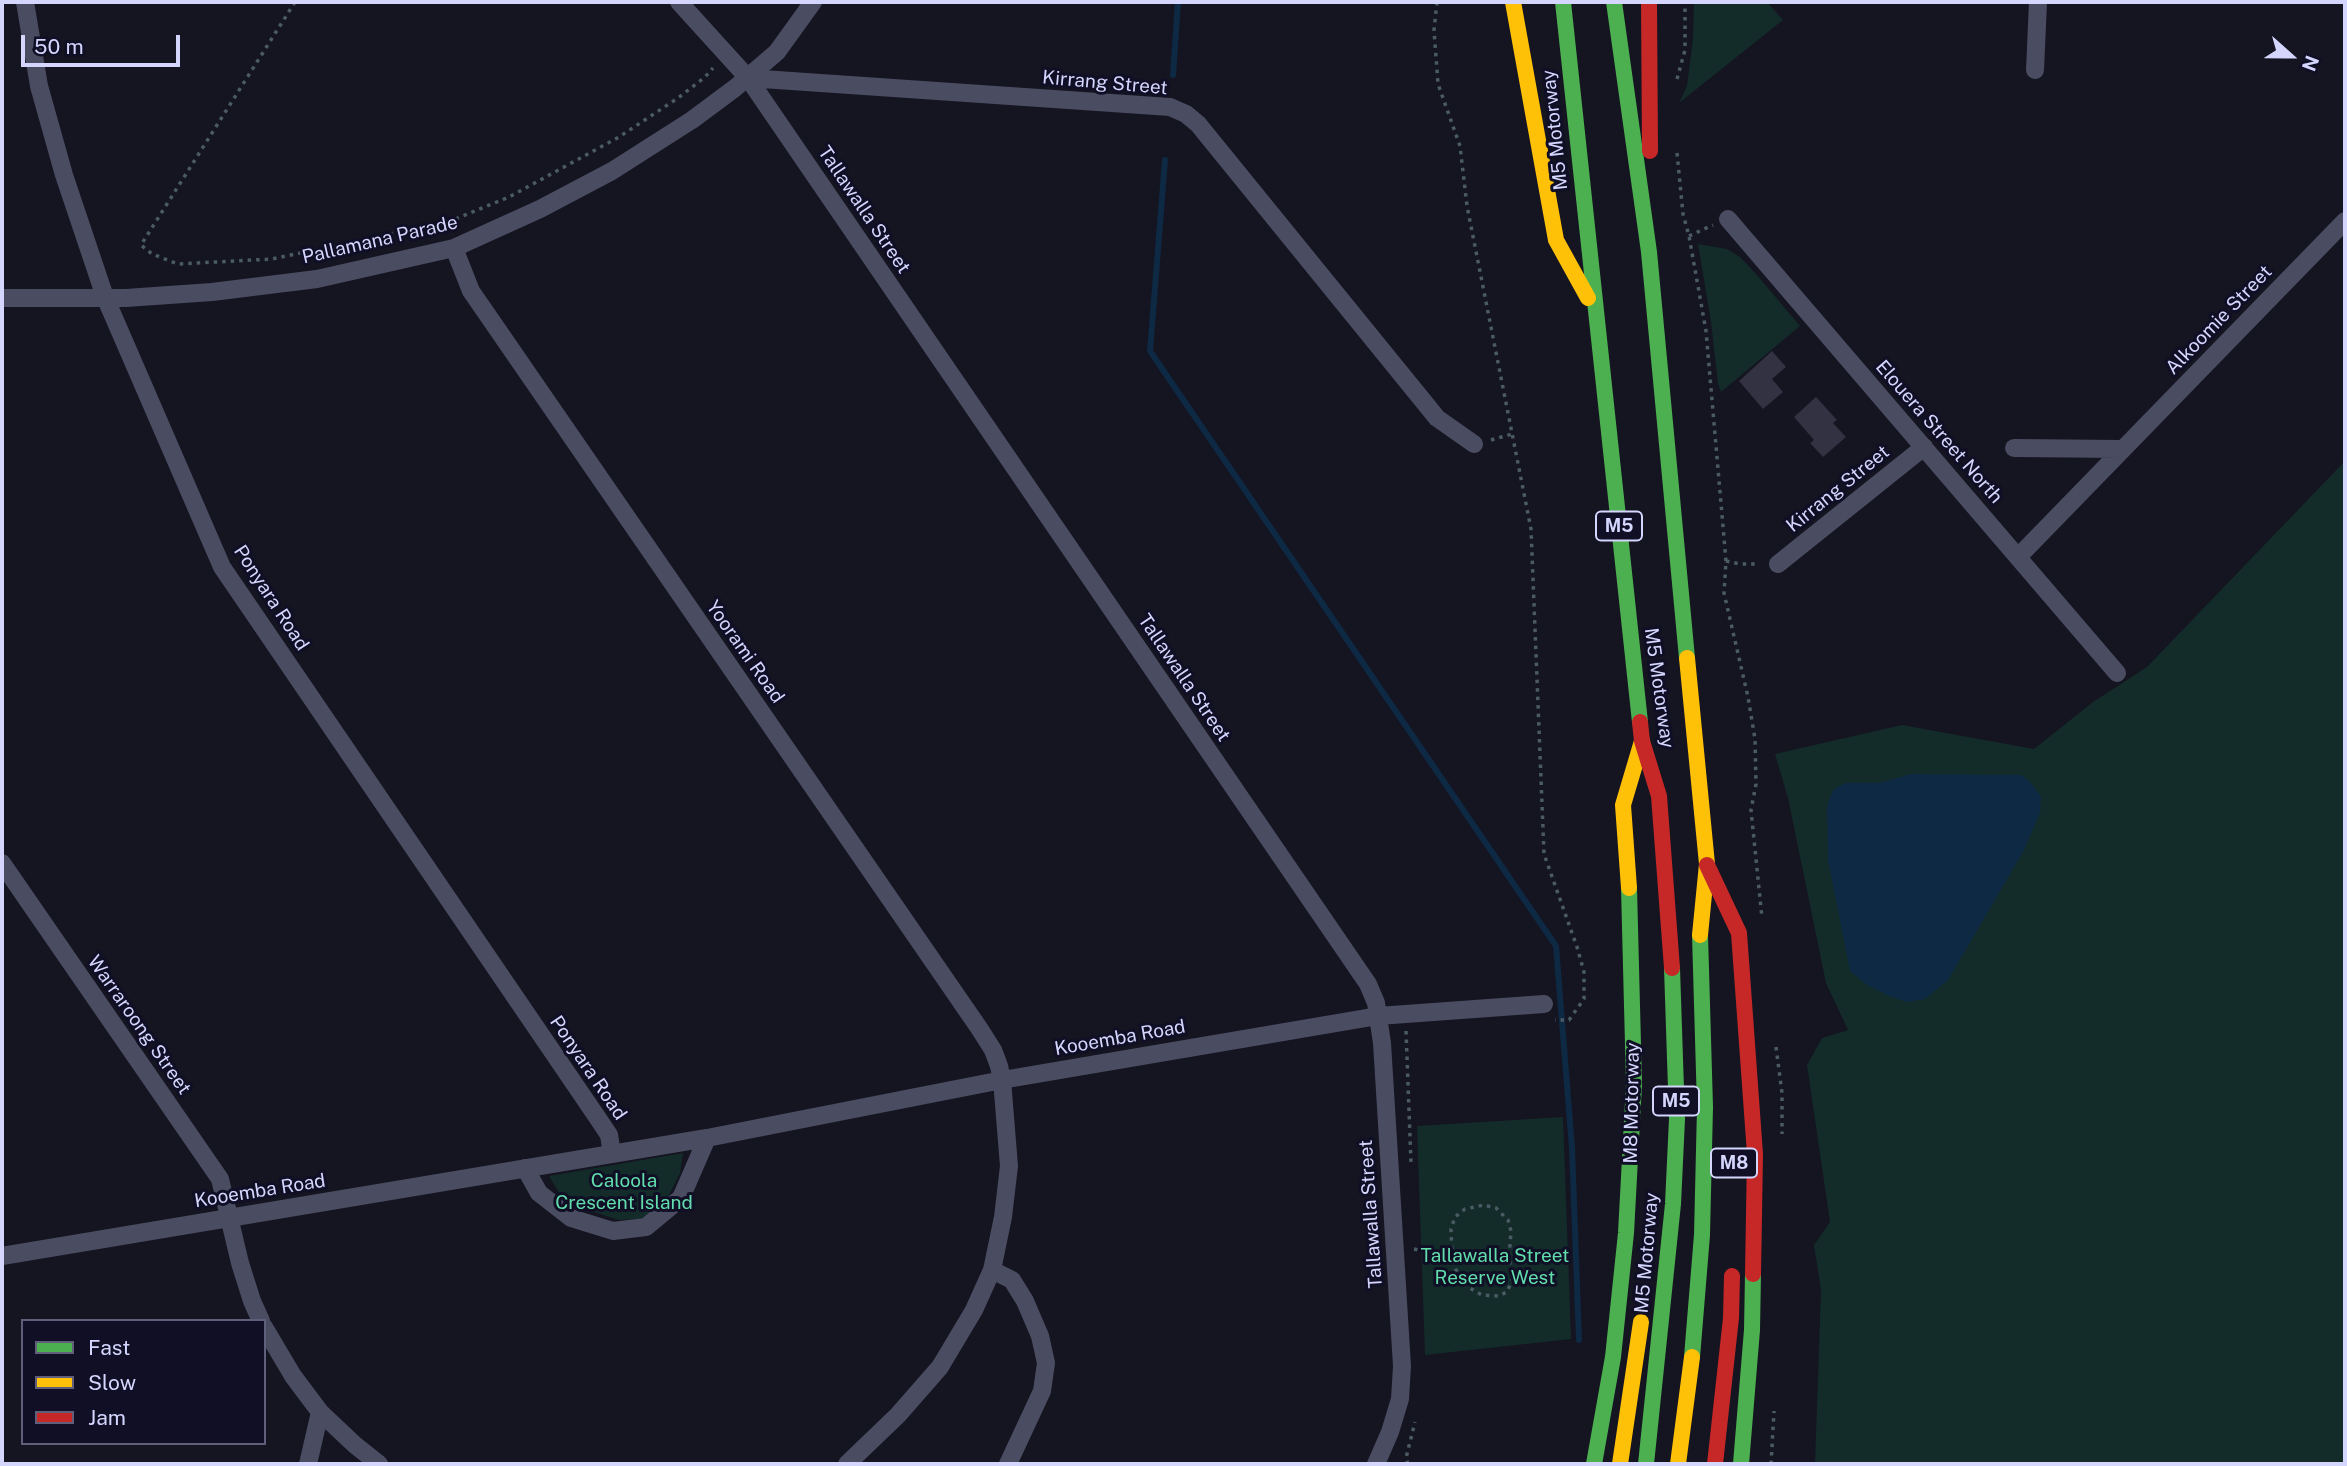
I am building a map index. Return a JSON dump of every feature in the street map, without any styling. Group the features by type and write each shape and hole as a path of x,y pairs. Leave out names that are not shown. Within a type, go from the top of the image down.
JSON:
{"highway":[{"path":"1513,2 1556,240 1595,312"},
{"name":"M5 Motorway","path":"1563,2 1642,741 1659,796 1669,911 1677,1119 1673,1204 1646,1464"},
{"name":"M5 Motorway","path":"1614,2 1649,252 1707,864 1700,937 1705,1107 1702,1235 1691,1369 1678,1464"},
{"path":"1648,2 1651,105 1649,252"},
{"path":"1642,741 1638,802 1643,865"},
{"path":"1594,1464 1613,1357 1626,1233 1634,1084 1629,877 1623,805 1642,741"},
{"path":"1707,864 1724,935 1732,1056"},
{"path":"1707,864 1739,933 1755,1154 1752,1330 1741,1464"},
{"path":"1715,1464 1731,1318 1733,1264"},
{"path":"1620,1464 1642,1309"}],"street":[{"name":"Ponyara Road","path":"25,2 39,86 64,175 105,297 222,568 609,1135 612,1154"},
{"name":"Tallawalla Street","path":"679,2 748,78 1368,984 1378,1016 1402,1366 1400,1399 1376,1464"},
{"name":"Pallamana Parade","path":"2,298 212,292 317,279 454,248 540,209 612,171 692,120 748,78 777,52 813,2"},
{"path":"2035,70 2038,2"},
{"name":"Kirrang Street","path":"748,78 1170,107 1186,114 1198,124 1437,418 1474,444"},
{"name":"Elouera Street North","path":"1728,219 2117,673"},
{"name":"Alkoomie Street","path":"2019,556 2345,221"},
{"name":"Yoorami Road","path":"454,248 471,291 993,1050 1002,1080 1009,1166 1003,1217 992,1270 974,1310 940,1367 898,1415 847,1464"},
{"name":"Kirrang Street","path":"1778,564 1924,447"},
{"path":"2014,449 2122,449"},
{"name":"Warraroong Street","path":"2,863 220,1179 240,1262 260,1319"},
{"name":"Kooemba Road","path":"2,1256 707,1138 1002,1080 1378,1016 1544,1004"},
{"path":"526,1168 539,1193 570,1217 613,1231 646,1227 681,1198 707,1138"},
{"path":"992,1270 1012,1280 1025,1301 1040,1336 1046,1363 1042,1391 1008,1464"},
{"path":"266,1330 293,1376 320,1412 379,1464"},
{"path":"308,1464 320,1412"}],"path":[{"path":"295,2 141,245 152,254 178,264 272,259 448,222 509,197 619,137 705,78 727,54"},
{"path":"1437,2 1434,30 1438,84 1460,146 1467,206 1531,529 1544,854 1577,947 1585,983 1584,999 1569,1020 1562,1021"},
{"path":"1676,83 1685,50 1685,2"},
{"path":"1676,145 1683,214 1706,331 1726,561 1740,564 1778,564"},
{"path":"1477,1205 1491,1207 1501,1212 1508,1220 1511,1231 1509,1259 1513,1279 1507,1292 1489,1297 1474,1292 1459,1278 1452,1257 1451,1229 1455,1217 1465,1209 1477,1205"},
{"path":"1414,1249 1452,1257"}],"green space":[{"path":"1694,2 1767,2 1783,20 1679,103 1687,86"},
{"path":"1698,244 1727,249 1740,257 1800,326 1721,392 1718,384"},
{"path":"2345,461 2345,1464 1815,1464 1821,1290 1814,1245 1830,1222 1807,1065 1822,1038 1848,1030 1826,983 1788,798 1775,754 1902,725 2034,749 2093,702 2147,667"},
{"name":"Tallawalla Street Reserve West","path":"1563,1117 1571,1339 1425,1355 1417,1126"},
{"name":"Caloola Crescent Island","path":"683,1153 680,1173 668,1197 656,1210 642,1219 619,1220 588,1210 561,1196 549,1176"}],"water":[{"path":"1911,774 2021,775 2041,796 2040,813 2023,852 1948,980 1925,999 1907,1002 1867,985 1850,971 1828,860 1827,806 1833,790 1845,783 1879,783"}],"building":[{"path":"1772,351 1786,367 1772,379 1783,392 1763,409 1739,381"},
{"path":"1816,397 1837,420 1833,423 1846,437 1823,457 1810,443 1814,440 1794,417"}],"waterway":[{"path":"1173,75 1178,2"},
{"path":"1165,160 1150,351 1556,946 1572,1148 1579,1340"}],"traffic: fast":[{"path":"1563,2 1640,722"},
{"path":"1614,2 1649,252 1687,658"},
{"path":"1594,1464 1613,1357 1626,1233 1634,1084 1629,888"},
{"path":"1692,1357 1702,1235 1705,1107 1700,935"},
{"path":"1646,1464 1673,1204 1677,1119 1672,968"},
{"path":"1741,1464 1752,1330 1753,1274"}],"traffic: slow":[{"path":"1513,2 1556,240 1588,298"},
{"path":"1687,658 1707,864 1700,935"},
{"path":"1629,888 1623,805 1642,741"},
{"path":"1620,1464 1641,1322"},
{"path":"1678,1464 1692,1357"}],"traffic: jam":[{"path":"1649,2 1650,151"},
{"path":"1640,722 1642,741 1659,796 1672,968"},
{"path":"1707,865 1739,933 1755,1154 1753,1274"},
{"path":"1715,1464 1731,1318 1732,1276"}]}
